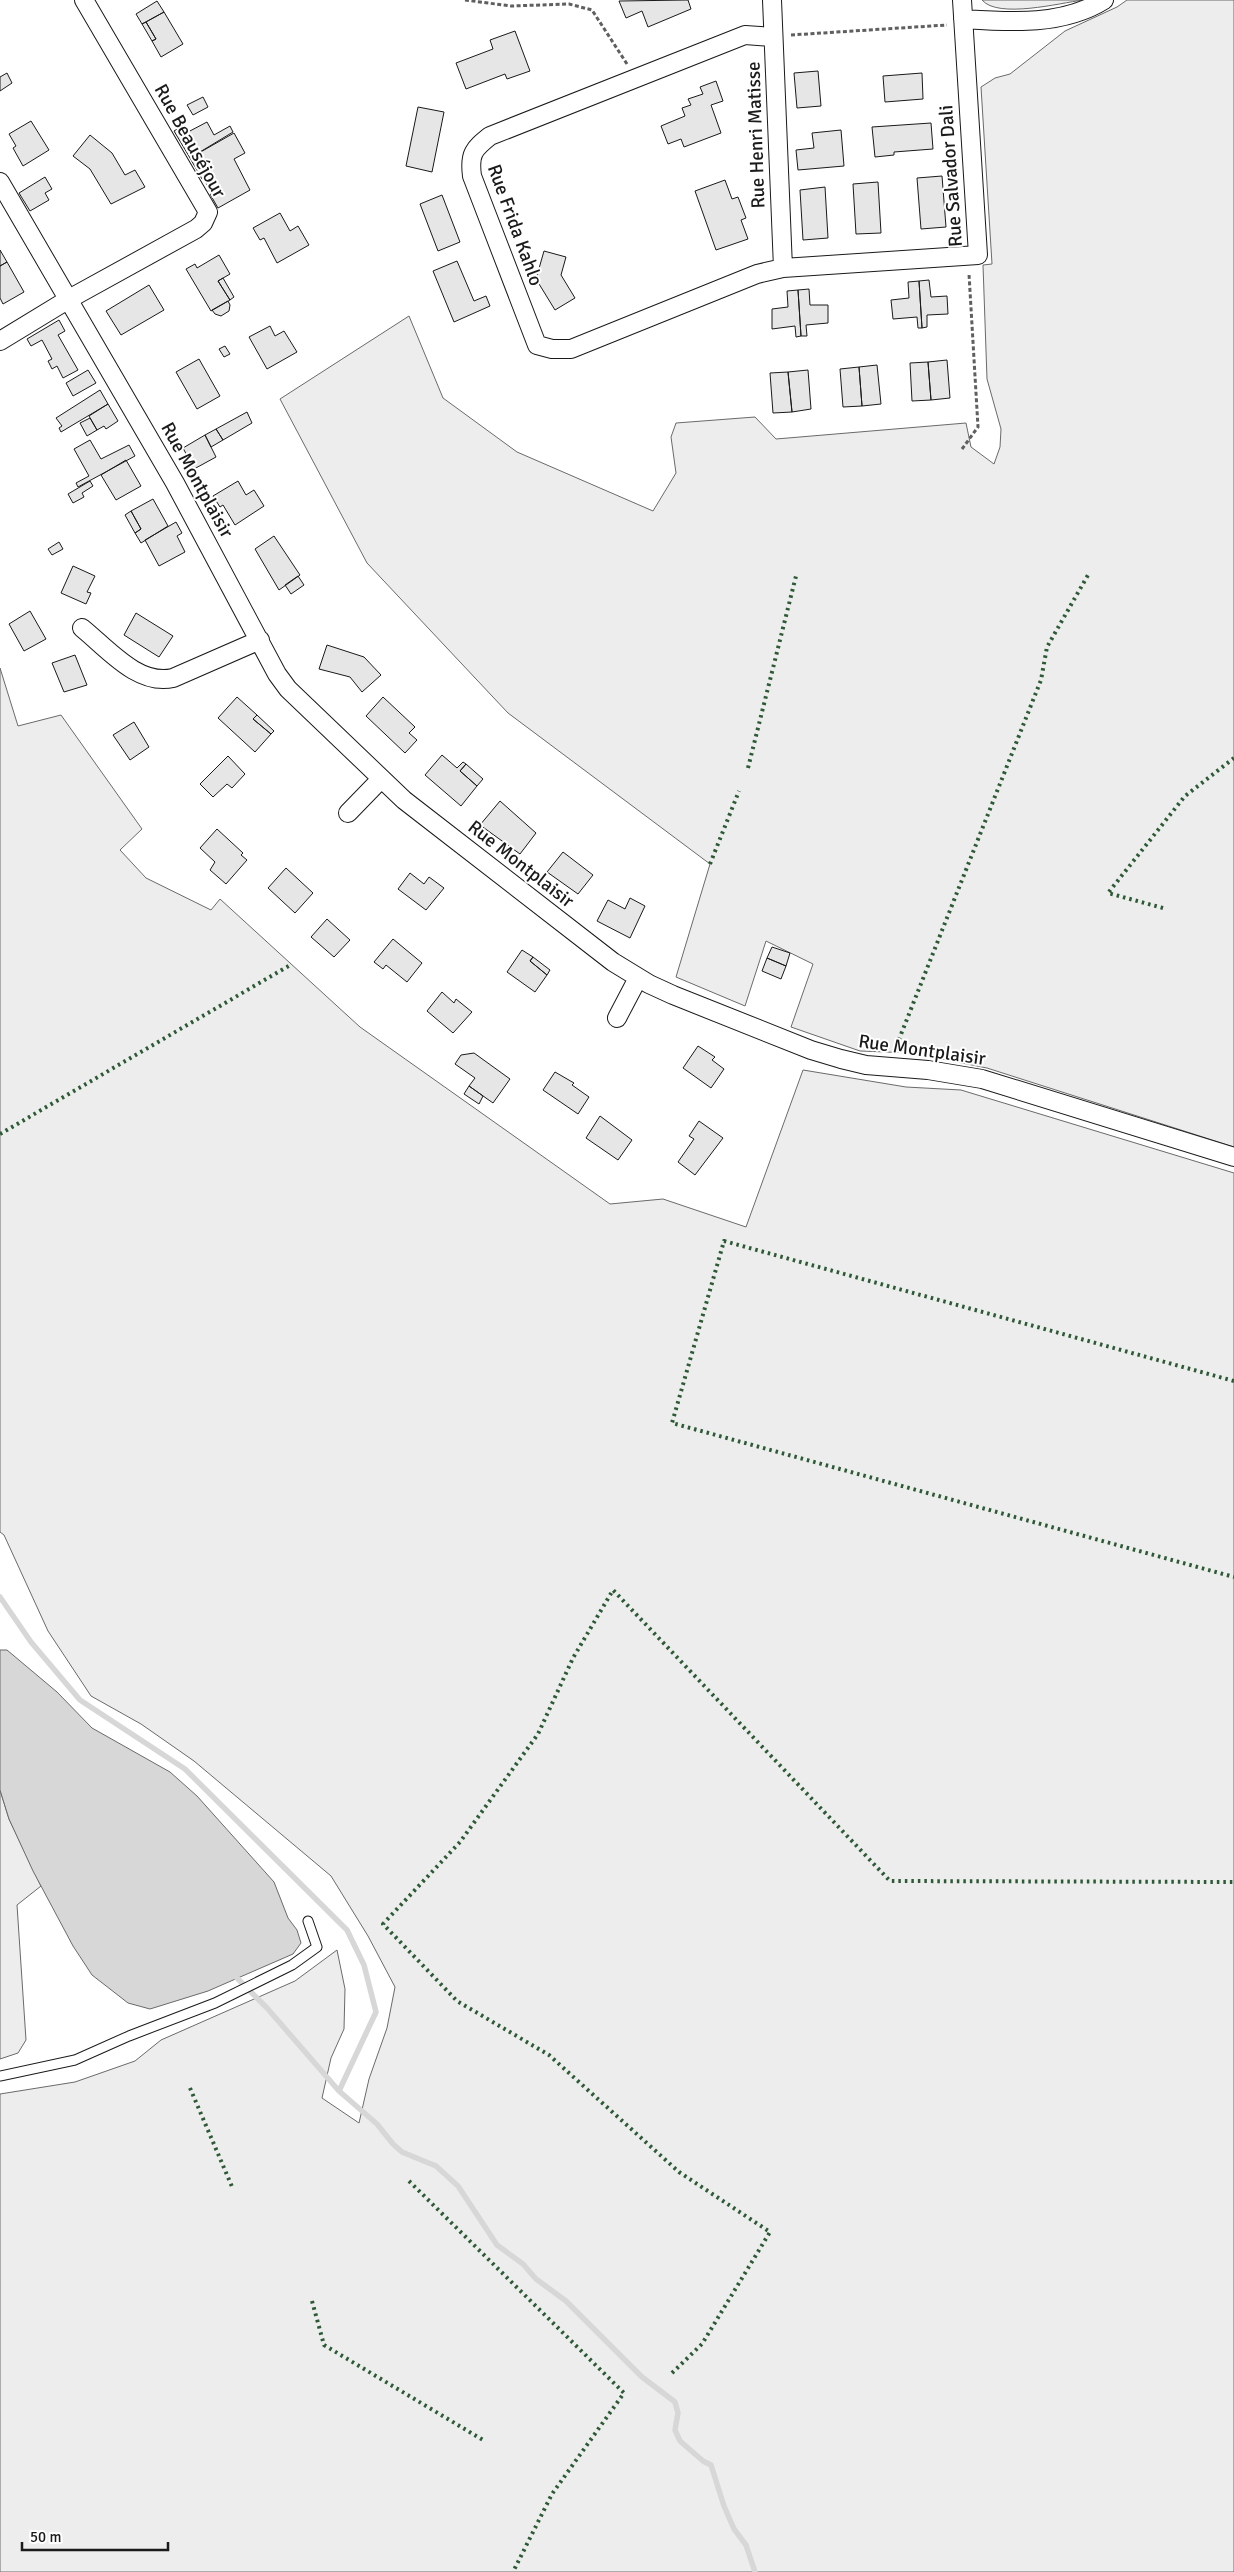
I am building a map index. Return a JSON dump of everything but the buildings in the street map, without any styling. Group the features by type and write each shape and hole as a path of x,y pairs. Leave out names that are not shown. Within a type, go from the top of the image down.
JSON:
{"street":[{"name":"Rue Beauséjour","path":"69,299 196,229 208,212 84,0"},
{"name":"Rue Henri Matisse","path":"772,0 782,268"},
{"path":"962,0 963,19 1015,22 1066,16 1089,9 1104,0"},
{"name":"Rue Salvador Dali","path":"782,268 978,255 963,19"},
{"name":"Rue Frida Kahlo","path":"773,36 745,35 490,136 474,149 470,164 472,176 538,345 552,349 571,349 756,274 782,268"},
{"name":"Rue Montplaisir","path":"0,182 175,483 277,674 288,689 404,800 612,962 638,978 673,995 811,1050 840,1059 866,1065 953,1073 982,1080 1234,1157"},
{"path":"0,341 69,299"},
{"path":"82,628 137,673 161,681 173,678 260,640"},
{"path":"348,812 381,779"},
{"path":"617,1018 638,978"}],"lane":[{"path":"0,2076 75,2060 234,1994 292,1965 317,1947 308,1921"}],"path":[{"path":"465,0 511,6 569,4 592,10 635,77"},
{"path":"773,36 950,25 963,19"},
{"path":"962,449 978,427 968,256"}],"shaded area":[{"path":"982,0 1083,0 1015,9 990,6"},
{"path":"1127,0 1234,0 1234,1147 987,1068 912,1053 860,1051 791,1027 813,964 766,941 745,1006 676,977 710,864 508,713 367,563 280,399 409,316 443,398 517,452 653,511 676,473 671,437 676,423 755,417 776,439 966,423 971,447 994,464 1000,447 1001,429 987,379 983,265 992,264 981,87 995,78 1010,74 1065,31 1117,7"},
{"path":"0,668 18,726 61,715 142,829 120,850 146,878 211,910 220,899 360,1027 610,1204 663,1199 746,1227 803,1070 906,1087 961,1090 1234,1173 1234,2572 0,2572 0,2094 75,2082 135,2061 161,2040 295,1981 337,1950 345,1989 344,2029 331,2058 322,2098 359,2123 369,2079 387,2028 395,1987 368,1936 331,1876 194,1761 141,1724 91,1696 48,1631 4,1535 0,1532"},
{"path":"0,1650 7,1650 57,1692 92,1728 170,1772 197,1796 274,1882 288,1918 297,1930 301,1943 293,1954 208,1991 150,2009 128,2003 92,1975 73,1946 33,1871 9,1819 0,1790"},
{"path":"0,1790 9,1819 41,1886 17,1905 26,2040 18,2053 0,2059"}],"waterway":[{"path":"0,1597 31,1642 80,1700 185,1769 347,1930 364,1965 376,2012 339,2091"},
{"path":"233,1974 267,2008 339,2091 377,2124 393,2144 402,2152 436,2166 458,2186 497,2245 523,2264 536,2279 566,2301 642,2377 675,2402 678,2413 675,2430 680,2441 703,2461 711,2465 724,2506 734,2529 746,2545 755,2572"}],"hedge":[{"path":"894,1052 1041,680 1047,647 1088,575"},
{"path":"748,768 796,576"},
{"path":"1163,908 1108,893 1185,796 1234,758"},
{"path":"710,864 739,791"},
{"path":"0,1134 292,964"},
{"path":"1234,1381 724,1241 672,1423 1234,1577"},
{"path":"672,2373 702,2344 770,2232 679,2172 549,2055 457,2001 383,1924 460,1842 538,1734 573,1658 613,1590 890,1881 1234,1882"},
{"path":"190,2088 233,2189"},
{"path":"409,2181 624,2393 552,2494 513,2572"},
{"path":"312,2301 324,2345 483,2440"}]}
